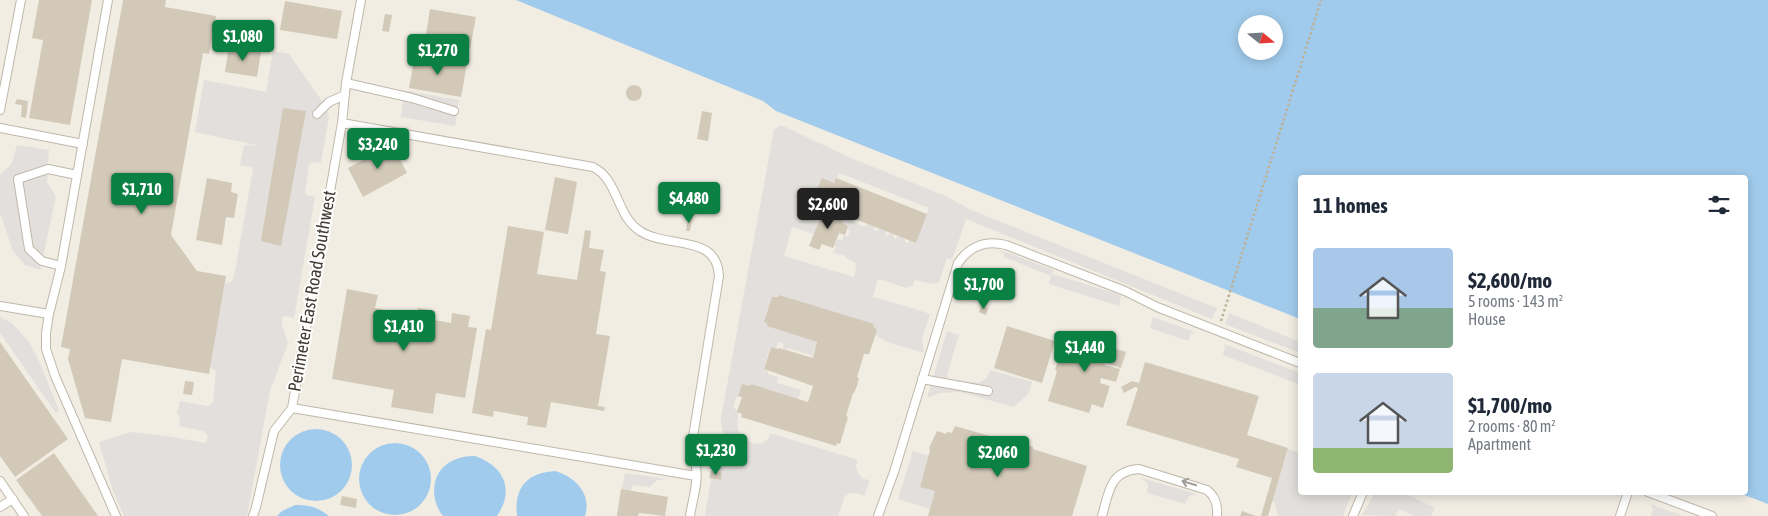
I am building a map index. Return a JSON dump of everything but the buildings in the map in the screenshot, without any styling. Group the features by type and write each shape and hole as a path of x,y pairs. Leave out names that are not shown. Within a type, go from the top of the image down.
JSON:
{"lane":[{"path":"0,110 21,0"},
{"path":"108,0 61,266 49,314 46,348 55,376 116,516"},
{"name":"Perimeter East Road Southwest","path":"253,516 274,431 292,408 342,123 346,84 360,0"},
{"path":"346,84 412,98 454,111"},
{"path":"318,114 329,102 345,95"},
{"path":"342,123 593,167 602,172 607,178 625,214 639,231 658,238 704,248 713,256 719,266 719,276 692,444 696,476 690,516"},
{"path":"0,128 83,144"},
{"path":"61,266 42,261 29,249 18,179 48,169 77,175"},
{"path":"878,516 894,472 922,379 932,334 958,264 964,254 973,247 983,243 995,242 1006,244 1125,291 1157,307 1298,361"},
{"path":"0,306 49,314"},
{"path":"922,379 988,391"},
{"path":"292,408 696,476"},
{"path":"1102,516 1111,487 1117,476 1128,470 1139,469 1207,490 1214,496 1217,516"},
{"path":"0,481 24,516"},
{"path":"1353,516 1362,495"},
{"path":"1620,516 1627,495"},
{"path":"1656,495 1712,516"},
{"path":"0,507 13,499"}],"path":[{"path":"1226,310 1320,0"}],"shaded area":[{"path":"273,51 289,54 326,107 329,117 321,163 312,162 309,165 305,193 315,197 294,318 285,316 282,318 282,325 288,343 270,391 247,516 124,516 113,491 99,442 131,432 206,443 208,437 204,431 179,426 180,415 177,414 180,401 208,406 213,403 216,371 210,367 225,283 231,282 234,277 253,169 240,165 244,145 256,145 195,132 204,80 266,92"},
{"path":"401,90 459,100 455,126 401,117 403,102 400,98"},
{"path":"781,125 851,158 948,197 971,210 1217,308 1212,319 966,219 952,260 947,258 939,282 933,284 915,280 912,286 906,288 880,279 877,281 873,297 930,314 922,339 924,353 890,343 875,335 875,327 779,295 778,297 772,297 764,322 767,323 767,326 817,342 813,356 788,348 787,350 783,349 784,344 778,342 776,349 770,347 764,369 768,371 768,374 778,377 777,383 801,390 798,399 751,384 750,386 742,384 738,395 742,397 736,397 733,408 739,412 737,423 739,432 744,439 754,444 763,443 768,439 770,433 858,460 856,466 858,473 862,478 870,481 864,496 850,493 845,496 838,516 705,516 711,479 721,480 722,473 712,472 718,445 726,440 721,418 774,130","holes":["839,173 929,208 915,243 909,240 908,243 905,242 905,239 897,236 896,239 893,237 894,234 889,233 888,236 886,231 878,228 877,231 874,230 875,227 867,224 865,227 844,218 842,223 848,226 847,229 850,230 848,236 844,235 842,241 837,239 833,253 844,255 847,259 855,262 856,270 854,277 784,256 792,227 814,234 819,222 815,220 817,216 820,217 825,207 812,202 822,179 834,183"]},
{"path":"17,145 49,150 47,182 56,197 40,270 25,265 13,251 0,213 0,175 12,163"},
{"path":"997,251 1006,252 1053,270 1052,274 1121,295 1119,306 1049,284 1051,276 1004,257 1004,254"},
{"path":"1229,313 1298,341 1298,352 1225,324"},
{"path":"0,317 12,323 29,342 59,410 56,413 0,333"},
{"path":"1153,317 1195,332 1191,334 1188,341 1150,328"},
{"path":"947,331 959,335 947,375 948,379 979,383 987,378 990,370 1032,382 1028,394 1014,407 960,392 939,393 927,398"},
{"path":"1224,344 1298,372 1298,384 1223,355"},
{"path":"1288,449 1298,452 1298,495 1351,495 1343,516 1278,516 1275,503 1272,502"},
{"path":"913,451 929,456 920,486 935,491 930,509 898,499"},
{"path":"625,473 666,479 657,480 650,487 632,485 631,491 622,489"},
{"path":"1141,478 1197,494 1189,496 1185,504 1147,493 1148,484"},
{"path":"1374,495 1408,495 1435,508 1431,516 1414,516 1399,509 1395,516 1362,515"},
{"path":"1650,504 1683,516 1651,516 1653,509"}],"water":[{"path":"516,0 1768,0 1768,504 1744,495 1748,495 1748,175 1298,175 1298,318 776,111 763,101"},
{"path":"323,429 342,439 350,451 352,465 350,479 342,491 330,499 309,501 290,491 282,479 280,458 290,439 302,431"},
{"path":"395,443 415,449 425,459 431,479 425,499 415,509 395,515 375,509 365,499 359,479 365,459 375,449"},
{"path":"475,456 493,466 504,480 506,488 505,497 497,516 443,516 434,494 436,478 445,466 455,460"},
{"path":"555,471 569,477 584,493 587,508 585,516 517,516 518,497 524,483 537,475"},
{"path":"295,505 313,507 329,516 277,516 282,511"}]}
